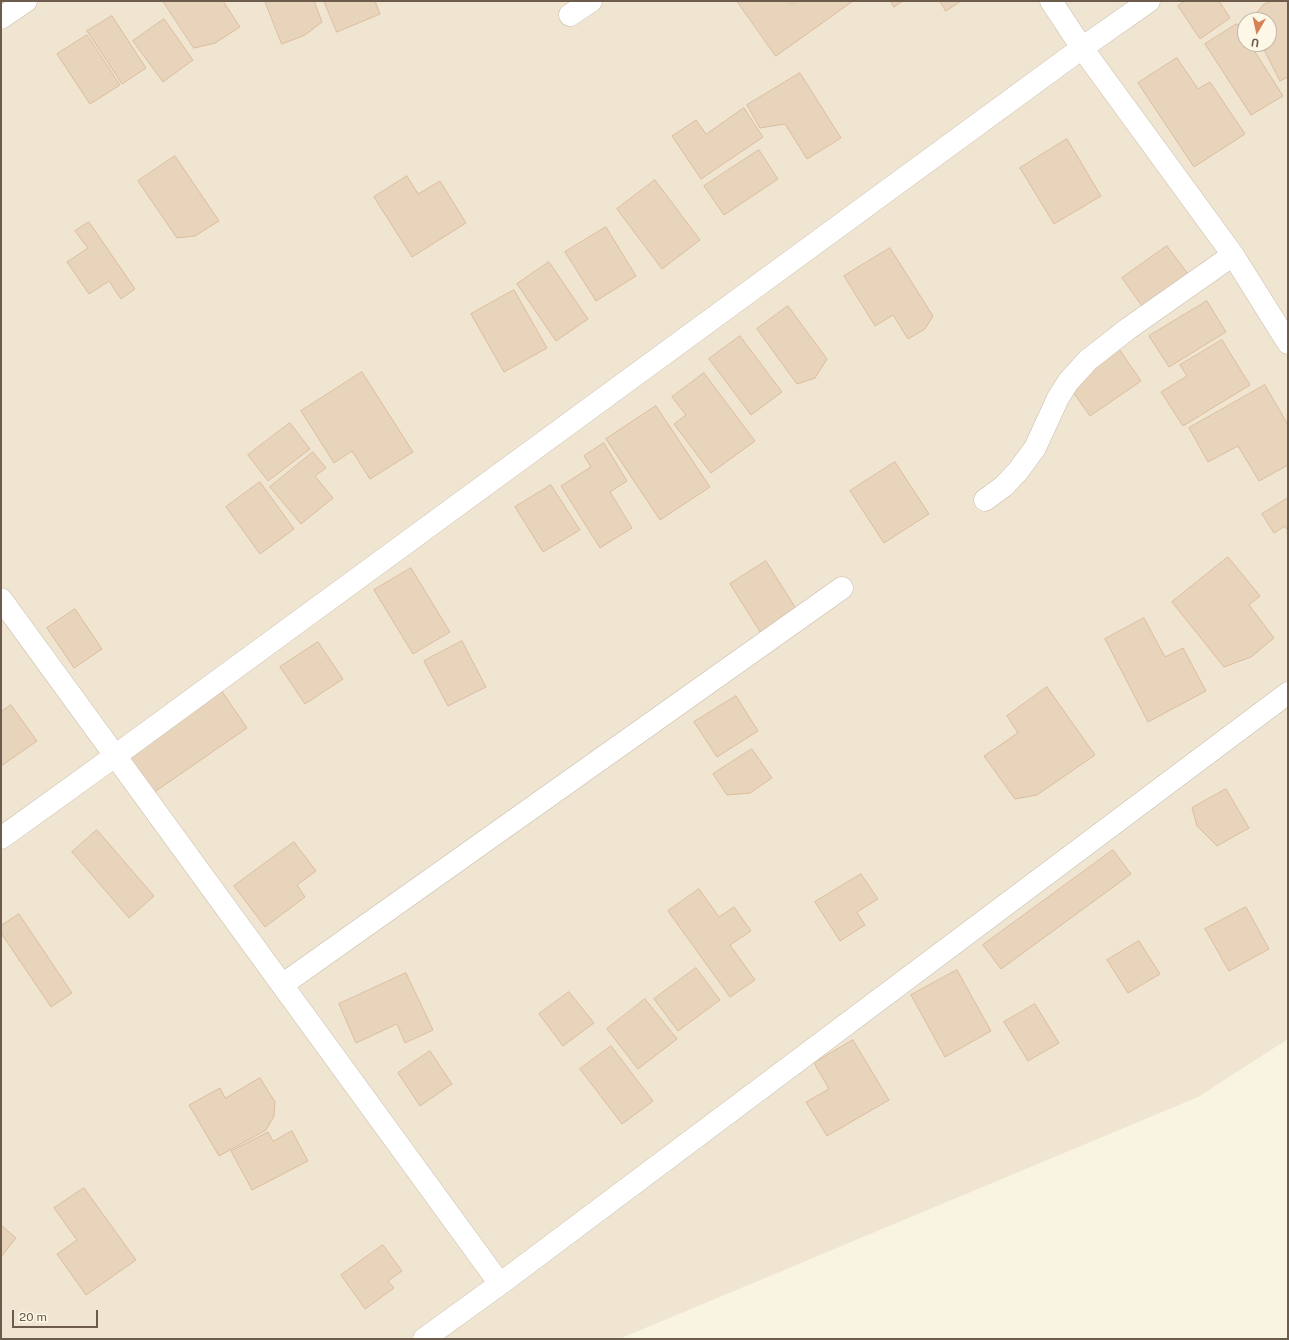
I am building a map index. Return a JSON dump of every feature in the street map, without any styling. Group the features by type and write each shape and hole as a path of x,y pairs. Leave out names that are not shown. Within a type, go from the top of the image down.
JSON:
{"street":[{"path":"1,18 26,1"},
{"path":"570,15 592,1"},
{"path":"1051,1 1082,48 1233,255 1288,343"},
{"path":"1,838 1082,48 1149,1"},
{"path":"985,500 1004,486 1018,471 1034,448 1058,398 1068,382 1088,360 1129,328 1233,255"},
{"path":"282,985 842,588"},
{"path":"1,599 500,1284"},
{"path":"424,1339 500,1284 1288,693"}],"shaded area":[{"path":"1,1 1288,1 1288,1039 1198,1097 619,1339 1,1339"}],"building":[{"path":"163,1 223,1 240,27 215,43 194,48"},
{"path":"265,1 314,1 322,22 305,35 282,44"},
{"path":"324,1 375,1 380,14 337,32"},
{"path":"737,1 789,1 792,4 796,1 853,1 776,56"},
{"path":"891,1 903,1 894,7"},
{"path":"940,1 961,1 946,11"},
{"path":"1185,1 1219,1 1230,18 1200,39 1178,6"},
{"path":"1271,1 1288,1 1288,77 1280,81 1265,52 1277,52 1277,12 1257,12 1263,5"},
{"path":"112,16 146,68 122,84 87,31"},
{"path":"164,19 193,60 163,82 133,41"},
{"path":"1237,24 1237,52 1255,52 1283,96 1251,115 1205,44"},
{"path":"87,35 120,85 90,104 57,54"},
{"path":"1177,58 1198,89 1210,82 1245,134 1194,167 1138,83"},
{"path":"800,73 841,138 807,159 785,124 760,128 747,105"},
{"path":"744,108 763,137 701,179 672,136 696,120 706,134"},
{"path":"1067,139 1101,196 1054,224 1020,168"},
{"path":"759,150 778,179 724,215 704,186"},
{"path":"175,156 219,221 195,236 177,238 138,181"},
{"path":"407,176 418,194 440,181 466,223 412,257 374,197"},
{"path":"655,180 700,240 662,269 617,209"},
{"path":"89,222 135,289 121,299 109,281 89,294 67,262 88,248 75,231"},
{"path":"606,227 636,276 596,301 565,252"},
{"path":"1167,246 1188,274 1142,306 1122,278"},
{"path":"890,248 933,316 925,329 908,339 893,315 875,326 844,276"},
{"path":"549,262 588,319 556,341 517,284"},
{"path":"514,290 547,348 504,372 471,314"},
{"path":"1207,301 1226,332 1169,367 1149,336"},
{"path":"788,306 827,359 815,378 797,384 757,329"},
{"path":"740,336 782,392 751,415 709,359"},
{"path":"1222,340 1250,385 1183,426 1161,392 1187,376 1180,365"},
{"path":"1119,349 1141,381 1090,416 1068,385"},
{"path":"362,372 413,452 370,479 352,451 334,463 301,411"},
{"path":"704,373 755,441 711,473 674,424 686,415 672,397"},
{"path":"1265,385 1288,425 1288,465 1259,481 1238,446 1208,462 1189,428"},
{"path":"656,406 710,487 660,520 606,439"},
{"path":"290,423 310,449 268,481 248,455"},
{"path":"604,443 627,481 610,492 632,528 600,548 561,486 591,467 584,456"},
{"path":"313,452 326,468 315,476 333,498 301,524 270,487"},
{"path":"895,462 929,514 884,543 850,491"},
{"path":"260,482 294,529 260,554 226,507"},
{"path":"551,485 580,530 543,552 515,507"},
{"path":"1288,498 1288,531 1285,526 1274,533 1262,514"},
{"path":"1228,557 1260,596 1249,605 1274,638 1251,657 1224,667 1172,602"},
{"path":"766,561 800,615 764,638 730,584"},
{"path":"411,568 450,632 413,654 374,590"},
{"path":"75,609 102,649 74,668 47,628"},
{"path":"1144,618 1165,657 1183,648 1206,691 1148,722 1105,639"},
{"path":"462,641 486,687 448,706 424,661"},
{"path":"318,642 343,679 305,704 280,667"},
{"path":"1047,687 1095,755 1037,795 1015,799 984,756 1018,733 1007,716"},
{"path":"221,690 247,728 153,793 127,755"},
{"path":"736,696 758,731 717,757 694,722"},
{"path":"11,705 37,741 1,766 1,712"},
{"path":"752,749 772,778 750,793 727,795 713,774"},
{"path":"1226,789 1249,828 1217,846 1197,826 1192,808"},
{"path":"97,830 154,896 129,918 72,852"},
{"path":"294,842 316,871 297,885 305,897 265,927 234,886"},
{"path":"1113,850 1131,874 1001,969 983,945"},
{"path":"861,874 878,899 857,912 865,925 840,941 815,902"},
{"path":"699,889 719,917 734,907 751,931 730,945 755,980 730,997 668,911"},
{"path":"1246,907 1269,949 1229,971 1205,929"},
{"path":"19,914 72,993 51,1007 1,933 1,926"},
{"path":"1139,941 1160,974 1128,993 1107,960"},
{"path":"696,968 720,1000 678,1031 654,999"},
{"path":"957,970 991,1031 945,1057 911,995"},
{"path":"406,973 433,1030 405,1043 397,1024 356,1043 339,1004"},
{"path":"569,992 594,1023 563,1046 539,1014"},
{"path":"645,999 677,1039 638,1069 607,1029"},
{"path":"1035,1004 1059,1043 1028,1061 1004,1022"},
{"path":"853,1040 889,1100 827,1136 806,1102 829,1089 814,1063"},
{"path":"611,1046 653,1101 622,1124 580,1069"},
{"path":"430,1051 452,1084 420,1106 398,1073"},
{"path":"260,1078 275,1102 274,1116 266,1130 219,1156 189,1105 220,1088 225,1098"},
{"path":"292,1131 308,1161 252,1190 231,1151 268,1132 273,1141"},
{"path":"84,1188 136,1260 86,1295 57,1254 77,1240 54,1208"},
{"path":"1,1225 16,1238 1,1257"},
{"path":"383,1245 402,1271 388,1281 394,1288 365,1309 341,1275"}]}
